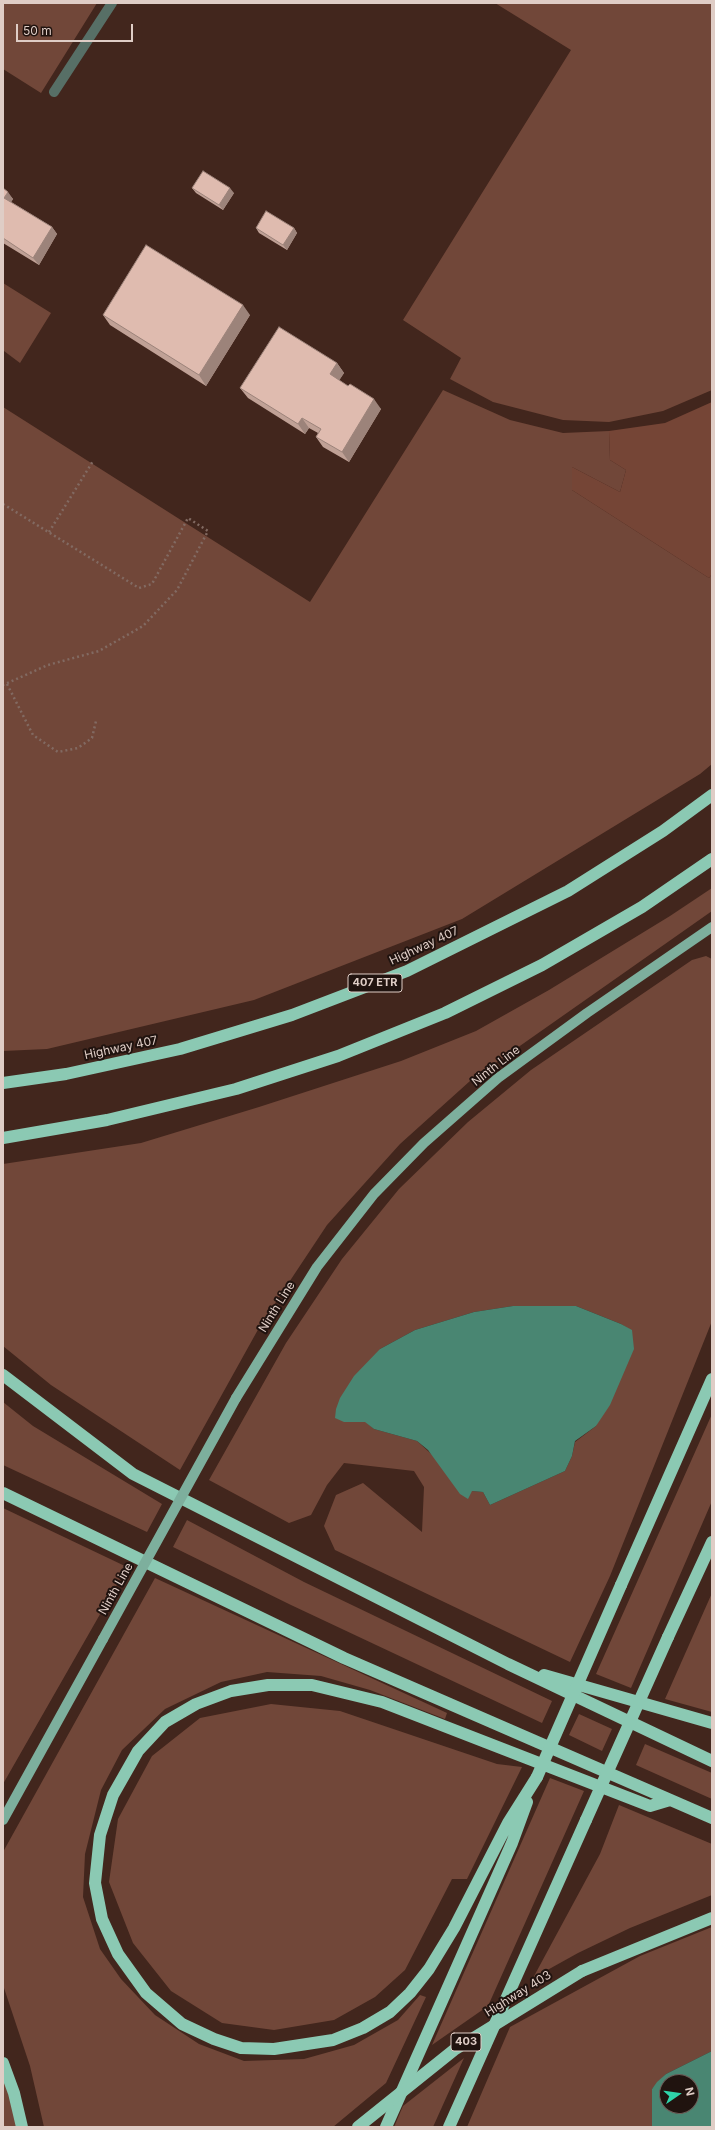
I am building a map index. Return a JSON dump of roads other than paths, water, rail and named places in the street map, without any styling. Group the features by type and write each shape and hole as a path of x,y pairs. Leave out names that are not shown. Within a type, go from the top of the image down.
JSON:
{"highway":[{"name":"Highway 407","path":"3,1083 66,1074 180,1049 292,1015 407,971 568,891 663,831 712,796"},
{"path":"3,1138 107,1120 236,1089 338,1056 445,1013 542,965 642,907 712,859"},
{"path":"3,1375 133,1474 508,1664 712,1761"},
{"path":"386,2127 512,1843 537,1777 712,1379"},
{"path":"3,1493 344,1658 712,1818"},
{"path":"449,2127 712,1542"},
{"path":"668,1637 712,1561"},
{"path":"508,1664 712,1723"},
{"path":"537,1777 508,1823 454,1928 429,1969 410,1993 390,2012 363,2028 332,2040 274,2049 241,2048 214,2039 182,2024 146,1993 118,1954 102,1919 95,1884 100,1835 113,1795 138,1751 165,1722 196,1704 231,1691 268,1685 312,1685 382,1702 650,1806 670,1800"},
{"name":"Highway 403","path":"358,2127 454,2050 582,1971 712,1918"},
{"path":"3,2062 14,2093 22,2127"}],"main road":[{"name":"Ninth Line","path":"3,1820 236,1398 317,1267 374,1194 424,1143 498,1078 587,1013 712,927"}],"street":[{"path":"54,92 112,3"}]}
